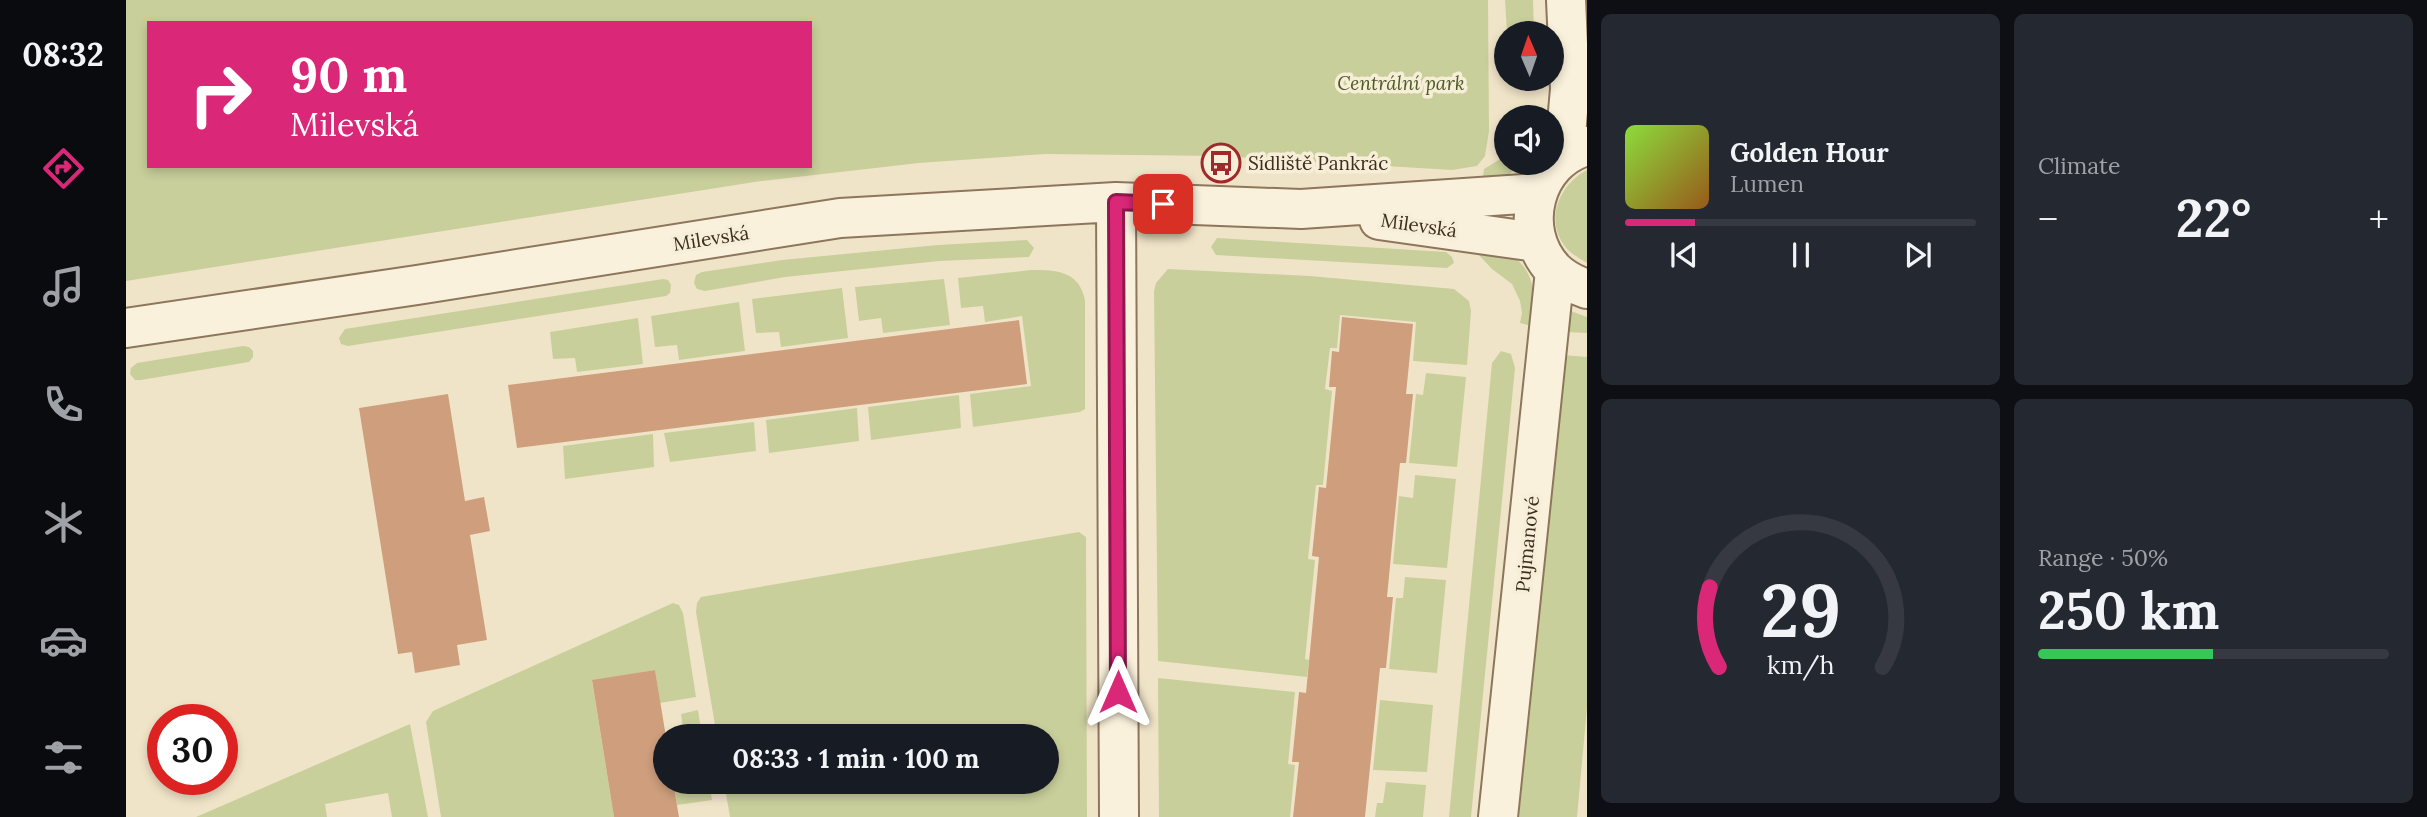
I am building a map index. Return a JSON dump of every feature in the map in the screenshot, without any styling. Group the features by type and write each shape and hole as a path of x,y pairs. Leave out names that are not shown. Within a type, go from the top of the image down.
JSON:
{"street":[{"path":"1559,267 1532,217 1537,193 1547,172 1575,151 1566,0"},
{"name":"Milevská","path":"126,328 841,218 1116,202 1301,209 1537,193"},
{"path":"1116,202 1119,817"},
{"name":"Milevská","path":"1301,209 1559,267"},
{"name":"Pujmanové","path":"1498,817 1559,267"}],"green space":[{"name":"Centrální park","path":"126,0 1488,0 1489,131 1485,156 1477,166 1452,170 1219,156 1045,154 919,163 761,181 126,281"},
{"path":"1505,0 1533,0 1534,21 1506,21"},
{"path":"1494,163 1494,175 1507,175 1482,183 1484,169"},
{"path":"1587,170 1587,263 1570,252 1560,239 1555,217 1557,205 1568,185"},
{"path":"1217,238 1446,252 1454,263 1447,268 1216,255 1211,247"},
{"path":"1027,240 1034,248 1029,257 939,261 785,277 705,291 697,289 694,283 696,275 702,272 782,260 938,245"},
{"path":"1479,246 1516,259 1528,273 1533,290 1535,327 1520,323 1520,301 1512,284 1477,253"},
{"path":"1168,269 1310,276 1454,289 1469,301 1471,311 1467,365 1413,361 1416,322 1340,315 1337,348 1330,348 1325,389 1332,391 1323,485 1316,485 1308,559 1315,560 1305,659 1309,660 1307,677 1158,661 1154,291 1156,283"},
{"path":"1031,270 1066,274 1078,283 1082,290 1085,300 1085,409 1080,412 973,427 970,394 1031,386 1022,316 985,322 983,306 961,308 958,278"},
{"path":"944,279 950,325 883,333 881,318 859,321 855,287"},
{"path":"668,280 671,285 670,293 666,296 348,346 341,344 339,338 345,329"},
{"path":"842,288 848,338 781,347 779,332 756,333 752,299"},
{"path":"739,302 745,351 679,360 677,345 655,347 651,316"},
{"path":"1568,310 1587,317 1587,333 1566,332"},
{"path":"638,318 643,364 577,372 575,358 553,359 550,332"},
{"path":"243,346 253,351 249,362 141,380 135,380 130,374 131,368 137,363"},
{"path":"1501,351 1511,354 1515,368 1471,817 1449,817 1492,363"},
{"path":"1563,355 1587,357 1587,708 1577,817 1519,817"},
{"path":"1426,373 1466,377 1457,467 1409,463 1416,394 1423,395"},
{"path":"959,395 961,428 871,440 868,407"},
{"path":"857,408 859,441 769,453 766,420"},
{"path":"754,422 756,451 670,462 664,433"},
{"path":"653,434 654,467 565,479 563,446"},
{"path":"1415,475 1456,479 1447,568 1393,564 1399,496 1413,498"},
{"path":"1079,532 1086,537 1087,817 730,817 726,794 1059,794 1059,724 715,724 696,612 701,597"},
{"path":"1405,577 1446,580 1437,673 1389,669 1396,598 1403,598"},
{"path":"673,603 679,605 683,613 696,697 660,703 655,670 592,681 614,817 441,817 426,722 433,711"},
{"path":"1158,678 1295,692 1288,764 1295,765 1290,817 1159,817"},
{"path":"1380,700 1433,705 1427,772 1373,770"},
{"path":"698,710 700,724 682,724 681,714"},
{"path":"410,724 428,817 392,817 388,793 325,804 327,817 196,817"},
{"path":"1386,782 1426,785 1423,817 1375,817 1377,803 1383,803"},
{"path":"675,794 711,794 712,800 677,805"}],"building":[{"path":"1342,317 1413,324 1406,394 1413,394 1406,463 1400,463 1387,597 1393,597 1386,668 1380,668 1365,817 1293,817 1299,762 1292,762 1299,692 1306,693 1319,557 1312,556 1319,487 1326,488 1336,387 1329,387 1332,351 1339,352"},
{"path":"1019,320 1027,384 517,448 508,385"},
{"path":"448,394 465,501 484,497 490,531 470,535 487,640 457,645 460,665 415,673 412,652 398,654 359,408"},
{"path":"655,670 664,724 653,724 653,794 675,794 679,817 614,817 592,680"}],"place":[{"name":"Sídliště Pankrác","path":"1221,163"}],"route":[{"path":"1118,692 1116,202 1163,204"}]}
